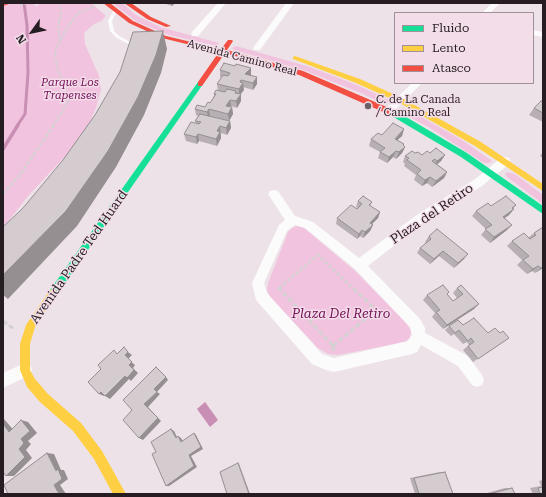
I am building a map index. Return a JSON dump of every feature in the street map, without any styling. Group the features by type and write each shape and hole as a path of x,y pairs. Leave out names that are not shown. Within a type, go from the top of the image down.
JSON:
{"main road":[{"path":"3,4 9,3"},
{"name":"Avenida Camino Real","path":"127,3 148,18 174,28"},
{"name":"Avenida Camino Real","path":"101,4 115,10 137,26 164,37 223,51 301,73 389,111 440,140 492,173 543,211"},
{"name":"Avenida Camino Real","path":"192,33 208,36"},
{"name":"Avenida Padre Ted Huard","path":"120,494 98,455 77,427 44,398 31,383 26,370 24,344 31,325 191,94 230,41"},
{"name":"Avenida Camino Real","path":"254,47 270,51"},
{"name":"Avenida Camino Real","path":"283,55 358,81 400,100 454,129 505,161 543,188"}],"street":[{"path":"192,33 222,3"},
{"path":"254,47 290,3"},
{"path":"487,12 496,3"},
{"path":"389,111 416,84"},
{"name":"Plaza del Retiro","path":"359,265 425,215 478,183 505,161"},
{"path":"274,194 292,220"},
{"path":"292,220 303,221 309,225 359,265 415,323 418,328 419,337 412,347 334,365 326,363 317,359 261,296 258,284 283,228 292,220"},
{"path":"419,337 463,361 477,380"},
{"path":"3,381 26,370"}],"lane":[{"path":"115,10 110,21 112,31 118,38 137,48"}],"path":[{"path":"60,3 61,14 58,27 60,42"},
{"path":"3,194 19,176 48,136 69,100 58,70 55,56 56,49 67,28 77,14 101,4"},
{"path":"318,254 376,310 333,346 279,288 318,254"},
{"path":"3,321 16,330"}],"green space":[{"name":"Parque Los Trapenses","path":"3,3 34,3 36,7 40,3 91,3 106,16 84,33 85,44 99,76 101,89 97,105 87,129 75,146 28,196 3,228"},
{"path":"112,3 122,3 136,15 160,27 219,43 217,46 169,35 137,22"},
{"path":"236,46 310,67 357,85 387,99 389,102 386,104 382,103 303,70 234,50 232,48"},
{"path":"402,108 407,109 462,140 492,161 489,163 484,163 430,128 402,113 400,110"},
{"path":"507,172 515,174 543,195 543,204 507,177 505,175"},
{"name":"Plaza Del Retiro","path":"297,226 304,228 355,271 406,323 411,331 410,337 405,342 338,355 328,354 318,348 270,297 267,290 268,283 288,232"}],"shaded area":[{"path":"205,402 218,420 210,427 197,409"}],"building":[{"path":"163,31 156,55 138,97 108,151 66,211 3,275 3,227 23,208 63,160 95,115 120,72 133,32"},
{"path":"224,63 235,66 236,64 251,68 245,74 257,77 253,83 241,80 240,82 243,83 239,89 217,84 223,75 228,76 230,73 220,70"},
{"path":"227,89 241,94 236,101 230,100 226,106 232,107 228,114 209,109 207,112 195,109 197,105 205,107 208,102 210,103 216,94 214,94 216,90 225,92"},
{"path":"541,101 543,102 543,113 534,108"},
{"path":"200,114 230,121 226,128 220,126 217,131 220,132 216,139 198,134 196,137 184,134 191,122 199,124 201,122 195,121"},
{"path":"393,123 404,129 395,139 404,144 403,145 405,147 399,152 396,151 389,157 380,152 385,148 371,139 378,133 382,135"},
{"path":"436,148 445,155 437,161 435,159 432,161 447,172 436,181 430,177 425,180 417,174 421,170 407,160 409,158 405,156 412,151 415,153 418,152 422,155 427,151 430,153"},
{"path":"363,196 372,202 369,205 380,212 370,223 373,225 365,232 362,230 359,234 337,218 351,205 357,209 362,204 358,201"},
{"path":"506,196 516,205 512,208 514,209 503,217 512,225 494,237 485,229 492,225 476,211 488,203 491,206"},
{"path":"543,227 543,267 541,268 538,266 533,269 523,260 529,256 512,241 524,233 530,239 536,235 534,233"},
{"path":"437,229 468,254 458,263 443,251 434,259 420,248 431,239 429,236"},
{"path":"443,285 449,292 447,294 453,301 463,294 457,288 461,285 479,304 447,325 436,312 440,310 427,295"},
{"path":"474,318 488,333 495,328 500,333 503,331 509,338 478,359 468,346 474,342 471,338 468,341 459,330 455,333 449,326 458,320 463,325"},
{"path":"124,347 128,352 125,355 132,362 129,365 134,370 127,378 125,376 105,396 101,392 99,394 88,382 101,369 98,365 114,350 117,354"},
{"path":"156,367 166,377 154,389 157,392 144,404 158,418 139,438 123,420 132,410 123,400"},
{"path":"21,420 30,431 21,439 24,443 19,449 25,457 6,476 3,472 3,424 9,432"},
{"path":"171,429 176,438 178,436 181,442 194,433 201,447 189,455 194,466 166,486 152,454 156,452 151,442"},
{"path":"47,453 56,471 58,469 62,479 54,485 59,494 8,494 4,485"},
{"path":"238,463 249,494 227,494 220,472"},
{"path":"445,472 453,494 419,494 414,478"},
{"path":"543,487 543,494 540,494 538,488"},
{"path":"512,488 515,494 489,494"}],"waterway":[{"path":"17,126 25,114 28,73 27,25 24,3"},
{"path":"3,149 18,125"}],"traffic: fast":[{"path":"53,293 200,84"},
{"path":"393,113 464,155 543,211"}],"traffic: slow":[{"path":"295,58 358,81 400,100 478,144 543,188"},
{"path":"53,293 31,325 25,344 25,370 31,383 44,398 77,427 98,455 120,494"}],"traffic: jam":[{"path":"3,4 9,3"},
{"path":"106,3 131,22 164,37 223,51 301,73 393,113"},
{"path":"127,3 149,18 168,26"},
{"path":"200,84 230,41"}],"place":[{"name":"C. de La Canada / Camino Real","path":"368,106"}]}
